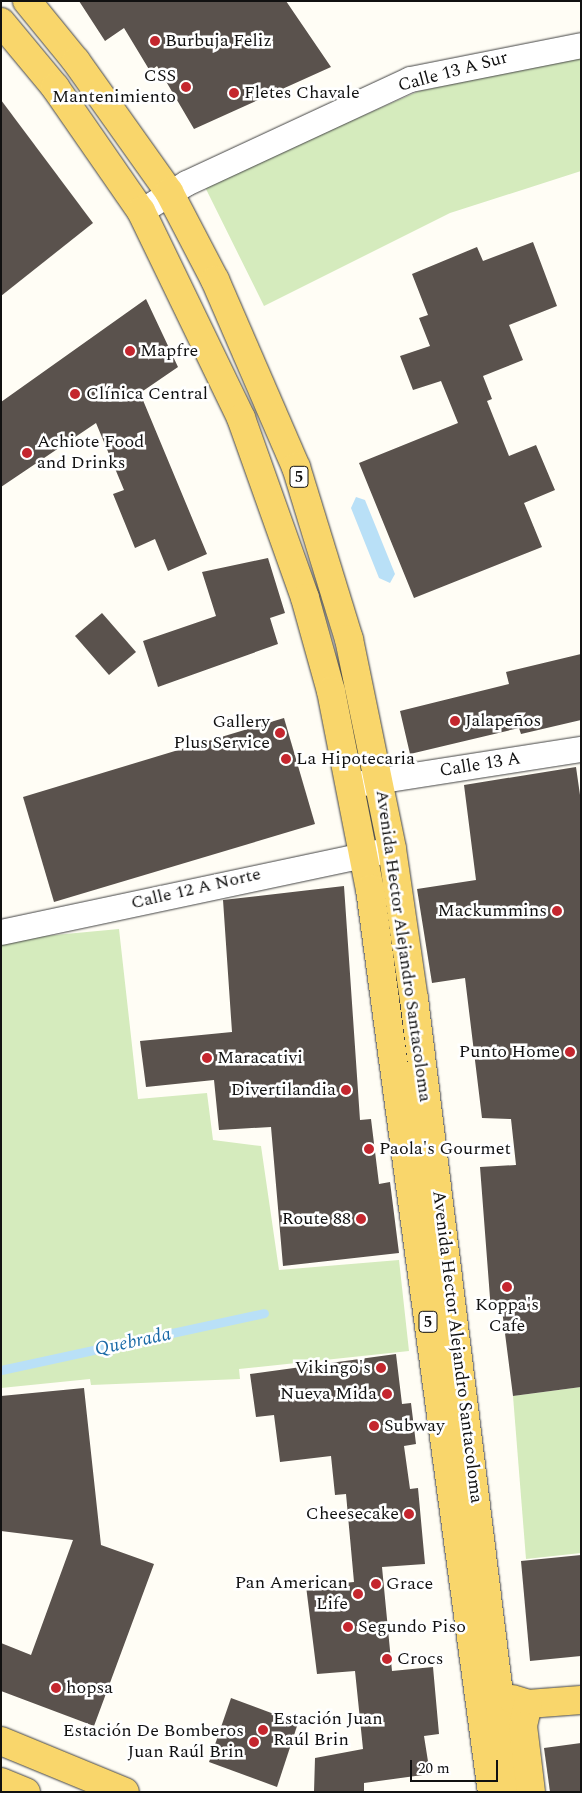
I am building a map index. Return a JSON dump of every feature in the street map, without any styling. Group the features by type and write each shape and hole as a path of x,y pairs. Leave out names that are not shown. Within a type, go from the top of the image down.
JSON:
{"main road":[{"name":"Avenida Hector Alejandro Santacoloma","path":"27,1 76,61 168,192 232,314 296,467 349,639 392,849 511,1792"},
{"name":"Avenida Hector Alejandro Santacoloma","path":"1,22 55,87 141,211 241,418 276,507 330,691 364,853 492,1792"},
{"path":"499,1693 528,1704 581,1700"},
{"path":"528,1704 523,1726 531,1792"},
{"path":"1,1741 126,1792"},
{"path":"1,1782 26,1792"}],"street":[{"name":"Calle 13 A Sur","path":"141,211 168,192 410,79 581,45"},
{"name":"Calle 13 A","path":"350,785 581,749"},
{"name":"Calle 12 A Norte","path":"1,932 364,853 392,849"}],"green space":[{"path":"581,57 581,171 450,213 264,306 204,185 419,91"},
{"path":"119,929 138,1099 207,1093 213,1140 261,1146 279,1270 399,1260 409,1351 239,1369 240,1379 91,1385 90,1379 1,1388 1,940"},
{"path":"581,1387 581,1553 526,1559 513,1396"}],"water":[{"path":"356,497 365,500 395,574 390,583 379,578 351,508"}],"building":[{"path":"79,1 286,1 331,67 194,129 157,66 150,71 124,28 105,41"},
{"path":"1,100 93,223 1,296"},
{"path":"533,242 557,306 509,325 523,360 483,376 492,399 487,401 509,456 536,445 555,490 524,503 542,547 414,598 359,463 458,423 441,381 413,390 400,356 430,346 419,318 428,315 412,274 477,247 483,261"},
{"path":"146,299 178,367 140,393 207,554 168,571 155,539 135,548 113,494 124,490 96,423 1,487 1,402"},
{"path":"268,558 285,613 270,618 278,644 158,687 143,641 216,616 202,572"},
{"path":"102,613 136,652 109,675 75,636"},
{"path":"581,654 581,720 521,734 519,728 410,754 400,711 509,684 506,672"},
{"path":"284,718 315,824 54,902 23,797"},
{"path":"576,767 581,802 581,1387 513,1396 502,1310 491,1311 480,1167 516,1165 511,1119 482,1118 465,978 432,983 417,889 476,880 464,785"},
{"path":"344,886 360,1120 371,1119 379,1184 390,1182 399,1253 283,1266 271,1127 219,1130 214,1080 146,1087 140,1041 232,1032 223,900"},
{"path":"396,1354 402,1404 411,1403 416,1444 404,1446 410,1489 418,1488 425,1564 382,1567 392,1671 433,1667 439,1734 424,1736 430,1774 364,1783 364,1792 314,1792 315,1758 363,1749 355,1671 317,1674 306,1586 354,1582 346,1494 335,1495 331,1456 280,1462 274,1415 256,1417 250,1374"},
{"path":"84,1388 101,1545 154,1564 94,1726 1,1691 1,1643 31,1655 73,1540 1,1531 1,1396"},
{"path":"581,1555 581,1656 530,1661 521,1561"},
{"name":"Estación De Bomberos Juan Raúl Brin","path":"231,1698 298,1723 277,1787 209,1762"},
{"path":"581,1743 581,1792 550,1792 544,1748"}],"waterway":[{"name":"Quebrada","path":"1,1370 264,1313"}],"place":[{"name":"Burbuja Feliz","path":"155,41"},
{"name":"CSS Mantenimiento","path":"186,87"},
{"name":"Fletes Chavale","path":"234,93"},
{"name":"Mapfre","path":"130,351"},
{"name":"Clínica Central","path":"75,394"},
{"name":"Achiote Food and Drinks","path":"27,453"},
{"name":"Jalapeños","path":"455,721"},
{"name":"Gallery Plus Service","path":"280,733"},
{"name":"La Hipotecaria","path":"286,759"},
{"name":"Mackummins","path":"557,911"},
{"name":"Punto Home","path":"570,1052"},
{"name":"Maracativi","path":"207,1058"},
{"name":"Divertilandia","path":"346,1090"},
{"name":"Paola's Gourmet","path":"369,1149"},
{"name":"Route 88","path":"361,1219"},
{"name":"Koppa's Cafe","path":"507,1287"},
{"name":"Vikingo's","path":"381,1368"},
{"name":"Nueva Mida","path":"387,1394"},
{"name":"Subway","path":"374,1426"},
{"name":"Cheesecake","path":"409,1514"},
{"name":"Grace","path":"376,1584"},
{"name":"Pan American Life","path":"358,1594"},
{"name":"Segundo Piso","path":"348,1627"},
{"name":"Crocs","path":"387,1659"},
{"name":"hopsa","path":"56,1688"},
{"name":"Estación Juan Raúl Brin","path":"263,1730"},
{"name":"Estación De Bomberos Juan Raúl Brin","path":"254,1742"}]}
